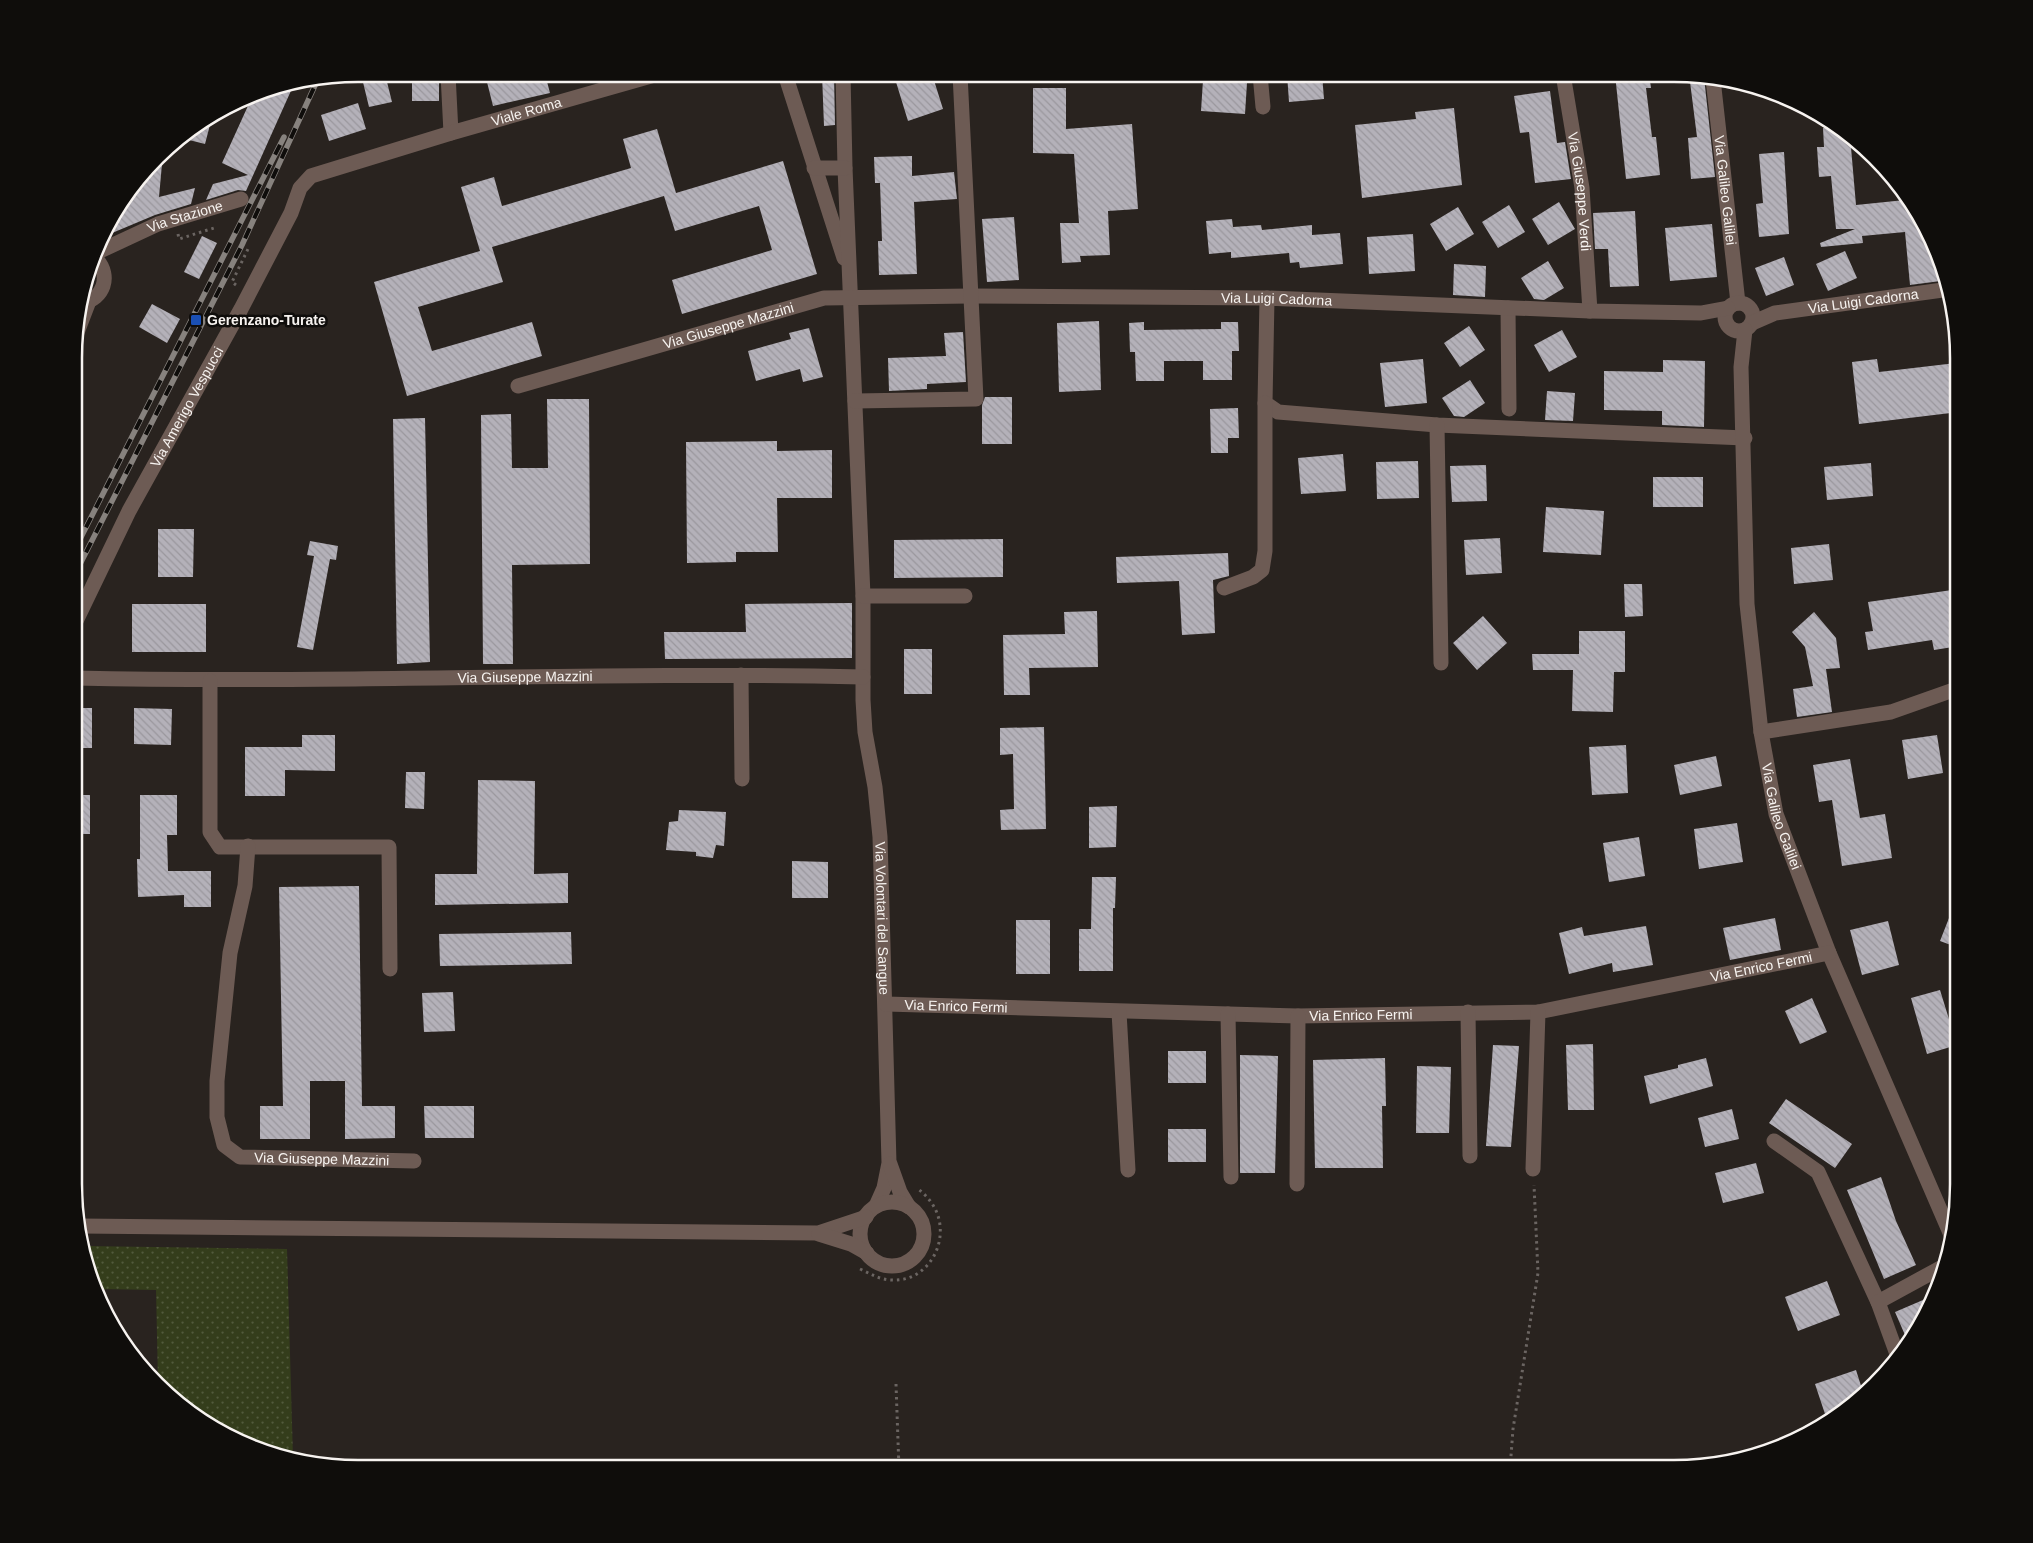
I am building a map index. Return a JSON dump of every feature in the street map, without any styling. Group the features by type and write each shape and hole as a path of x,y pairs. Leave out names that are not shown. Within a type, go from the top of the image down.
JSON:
{"street":[{"path":"448,82 451,133"},
{"name":"Viale Roma","path":"298,194 303,184 311,176 451,133 630,82"},
{"path":"787,82 850,276"},
{"path":"843,82 863,596 863,677"},
{"path":"855,401 976,399 960,82"},
{"path":"1261,82 1264,107"},
{"name":"Via Giuseppe Verdi","path":"1563,82 1582,188 1590,311"},
{"name":"Via Galileo Galilei","path":"1714,85 1739,306"},
{"path":"814,168 845,168"},
{"name":"Via Amerigo Vespucci","path":"82,609 129,511 241,309 298,194"},
{"name":"Via Stazione","path":"105,249 158,224 240,199"},
{"name":"Via Stazione","path":"100,264 131,236"},
{"path":"89,300 98,295 103,286 105,277 100,264"},
{"name":"Via Luigi Cadorna","path":"1701,313 1739,327 1775,313 1942,290"},
{"name":"Via Luigi Cadorna","path":"852,296 1267,298 1590,311 1701,313 1739,306 1775,313"},
{"name":"Via Giuseppe Mazzini","path":"518,386 824,298 852,296"},
{"path":"1224,588 1253,577 1262,570 1265,551 1267,298"},
{"path":"1739,306 1753,313 1739,327 1725,319 1739,306"},
{"path":"1508,308 1509,409"},
{"name":"Via Galileo Galilei","path":"1739,327 1744,438 1747,604 1761,732 1776,814 1829,953 1947,1226"},
{"path":"1265,403 1278,412 1437,425 1744,438"},
{"path":"1437,425 1441,662"},
{"path":"863,596 965,596"},
{"path":"741,675 742,779"},
{"name":"Via Giuseppe Mazzini","path":"82,678 210,681 741,675 863,677"},
{"name":"Via Volontari del Sangue","path":"863,677 865,732 875,787 880,837 889,1162 884,1188 871,1212 861,1237 867,1253"},
{"path":"210,681 210,832 220,847 388,846 390,969"},
{"path":"1761,732 1891,712 1950,691"},
{"name":"Via Giuseppe Mazzini","path":"248,846 244,886 230,953 217,1082 217,1117 224,1144 240,1157 414,1161"},
{"name":"Via Enrico Fermi","path":"886,1004 1298,1016 1538,1012 1829,953"},
{"path":"1119,1012 1128,1170"},
{"path":"1468,1012 1470,1156"},
{"path":"1533,1169 1538,1012"},
{"path":"1228,1014 1232,1177"},
{"path":"1297,1184 1298,1016"},
{"path":"1774,1141 1818,1172 1878,1302 1896,1351"},
{"name":"Via Volontari del Sangue","path":"86,1226 818,1233 842,1240 867,1253 879,1263 892,1266 906,1263 917,1254 923,1242 924,1229 918,1216 909,1207 900,1192 889,1162"},
{"name":"Via Volontari del Sangue","path":"818,1233 871,1212 890,1202 909,1207"},
{"path":"1878,1302 1937,1270"}],"path":[{"path":"1511,1460 1513,1429 1538,1273 1533,1169"},
{"path":"856,1267 878,1278 893,1280 911,1278 924,1269 936,1254 940,1234 937,1213 927,1197 915,1186"},
{"path":"896,1384 899,1460"}],"green space":[{"path":"90,1246 287,1249 293,1452 253,1440 220,1424 190,1404 158,1374 156,1290 103,1289"}],"building":[{"path":"363,82 387,82 392,102 369,107"},
{"path":"412,82 439,82 439,101 412,101"},
{"path":"487,82 547,82 550,93 493,106"},
{"path":"822,82 834,82 835,125 824,126"},
{"path":"896,82 935,82 943,109 908,121"},
{"path":"1203,82 1247,83 1245,114 1201,111"},
{"path":"1288,82 1323,82 1324,99 1289,102"},
{"path":"1616,82 1650,82 1651,88 1646,88 1652,137 1656,137 1660,175 1626,179"},
{"path":"1690,83 1705,84 1715,177 1691,179 1688,138 1697,137"},
{"path":"1033,88 1066,88 1066,129 1132,124 1138,209 1108,211 1110,255 1080,256 1081,262 1062,263 1060,223 1079,223 1074,154 1033,153"},
{"path":"291,91 246,191 238,190 206,200 213,184 248,175 222,163 248,105"},
{"path":"1550,91 1557,143 1565,142 1571,179 1535,183 1529,132 1520,133 1514,96"},
{"path":"358,103 366,129 329,141 321,115"},
{"path":"1454,108 1462,185 1362,198 1355,125 1416,119 1415,112"},
{"path":"210,126 205,144 189,140"},
{"path":"1823,128 1826,128 1851,146 1856,205 1901,200 1922,236 1939,281 1910,285 1905,232 1862,236 1863,243 1821,247 1820,243 1855,229 1836,229 1831,176 1819,177 1817,147 1824,147"},
{"path":"657,129 676,193 783,161 817,274 682,314 672,280 772,250 759,206 675,231 664,196 492,247 503,282 418,307 432,351 532,322 542,356 407,396 374,282 480,251 461,187 494,177 502,206 631,168 623,139"},
{"path":"1784,152 1789,234 1759,237 1756,204 1763,203 1759,154"},
{"path":"912,156 912,176 954,172 957,199 914,202 917,274 879,275 878,241 882,241 880,183 875,183 874,157"},
{"path":"162,164 159,197 195,188 191,204 155,215 113,233 139,190"},
{"path":"1559,202 1575,229 1548,245 1532,219"},
{"path":"1509,205 1525,232 1498,248 1482,222"},
{"path":"1458,207 1474,234 1446,251 1430,224"},
{"path":"1635,211 1639,286 1610,287 1608,249 1595,249 1593,213"},
{"path":"1014,217 1019,280 987,282 982,219"},
{"path":"1232,219 1233,227 1261,225 1262,230 1312,225 1312,235 1340,233 1343,264 1300,268 1299,262 1290,263 1289,253 1231,258 1231,252 1209,254 1206,221"},
{"path":"1712,224 1717,277 1670,281 1665,228"},
{"path":"1413,234 1415,271 1369,274 1367,237"},
{"path":"202,236 217,243 199,279 184,272"},
{"path":"1845,251 1857,278 1828,291 1816,264"},
{"path":"1784,257 1794,285 1766,296 1755,268"},
{"path":"1548,261 1564,288 1544,300 1534,299 1521,278"},
{"path":"1454,264 1486,266 1485,297 1453,295"},
{"path":"152,304 180,319 167,343 139,327"},
{"path":"1099,321 1101,390 1059,392 1057,323"},
{"path":"1144,322 1144,330 1221,329 1221,322 1238,322 1239,351 1232,351 1232,380 1203,380 1203,361 1164,361 1164,381 1136,381 1135,352 1130,352 1129,323"},
{"path":"1469,326 1485,350 1460,367 1444,343"},
{"path":"809,328 823,377 803,382 800,369 756,381 748,351 791,339 789,333"},
{"path":"1562,330 1577,357 1549,372 1534,345"},
{"path":"963,332 966,382 927,384 927,389 889,391 888,358 946,356 944,333"},
{"path":"1423,359 1427,403 1385,407 1380,363"},
{"path":"1877,359 1879,372 1950,364 1950,413 1859,424 1852,362"},
{"path":"1663,360 1705,361 1704,427 1662,425 1662,411 1604,410 1604,371 1663,372"},
{"path":"1470,380 1485,403 1464,417 1454,416 1442,398"},
{"path":"1547,391 1575,393 1573,421 1545,420"},
{"path":"985,397 1012,397 1012,444 982,444 982,405"},
{"path":"547,399 589,399 590,564 512,565 513,664 483,664 481,415 511,414 512,468 548,468"},
{"path":"1238,408 1239,438 1228,438 1228,453 1211,453 1210,409"},
{"path":"425,418 430,662 397,664 393,419"},
{"path":"777,441 777,451 832,450 832,498 777,498 778,552 736,552 736,562 687,563 686,442"},
{"path":"1343,454 1346,491 1301,494 1298,458"},
{"path":"1418,461 1419,498 1377,499 1376,462"},
{"path":"1871,463 1873,496 1827,500 1824,467"},
{"path":"1486,465 1487,501 1452,502 1450,466"},
{"path":"1653,477 1703,477 1703,507 1653,507"},
{"path":"1546,507 1604,511 1601,555 1543,552"},
{"path":"158,529 194,529 193,577 158,577"},
{"path":"1500,538 1502,573 1466,575 1464,540"},
{"path":"1003,539 1003,577 894,578 894,540"},
{"path":"310,541 338,546 336,560 330,559 313,650 297,647 314,556 307,555"},
{"path":"1829,544 1833,580 1794,584 1791,548"},
{"path":"1228,553 1229,576 1213,580 1215,633 1182,635 1179,581 1117,583 1116,557"},
{"path":"1624,584 1642,584 1643,616 1625,617"},
{"path":"1950,590 1950,647 1934,650 1932,640 1868,650 1865,632 1873,631 1868,602"},
{"path":"852,603 852,658 665,659 664,632 746,632 745,604"},
{"path":"132,604 206,604 206,652 132,652"},
{"path":"1097,611 1098,667 1029,668 1030,695 1004,695 1003,635 1065,634 1064,612"},
{"path":"1814,612 1836,638 1840,668 1826,669 1832,712 1797,717 1793,689 1813,686 1805,647 1792,632"},
{"path":"1483,616 1507,643 1477,670 1453,643"},
{"path":"1579,631 1625,631 1625,672 1614,672 1613,712 1572,711 1573,670 1533,670 1532,654 1579,654"},
{"path":"904,649 932,649 932,694 904,694"},
{"path":"82,708 92,708 92,748 82,748"},
{"path":"134,708 172,709 171,745 134,744"},
{"path":"1044,727 1046,829 1001,830 1000,810 1014,809 1013,754 1000,755 1000,728"},
{"path":"302,735 335,735 335,771 285,770 285,796 245,796 245,747 302,747"},
{"path":"1937,735 1943,773 1908,779 1902,740"},
{"path":"1626,745 1628,793 1592,795 1589,747"},
{"path":"1716,756 1722,786 1680,795 1674,765"},
{"path":"1850,759 1860,818 1885,814 1892,858 1842,866 1832,800 1819,802 1813,765"},
{"path":"406,772 425,772 424,809 405,808"},
{"path":"478,780 535,781 534,874 568,873 568,903 435,905 435,874 477,874"},
{"path":"82,795 90,795 90,834 82,834"},
{"path":"140,795 177,795 177,835 167,835 168,871 211,871 211,907 184,907 184,895 138,897 137,859 140,859"},
{"path":"1117,806 1116,847 1089,848 1089,807"},
{"path":"679,810 726,812 724,846 716,845 713,858 696,856 696,852 666,850 669,822 678,821"},
{"path":"1737,823 1743,862 1699,869 1694,829"},
{"path":"1639,837 1645,876 1609,882 1603,843"},
{"path":"792,861 828,862 828,898 792,898"},
{"path":"1092,877 1116,877 1115,908 1113,908 1113,971 1079,971 1079,929 1091,929"},
{"path":"359,886 362,1106 395,1106 395,1138 345,1139 345,1081 310,1081 310,1139 260,1139 260,1106 283,1106 279,887"},
{"path":"1950,915 1950,945 1940,941"},
{"path":"1775,918 1781,950 1730,960 1723,928"},
{"path":"1016,920 1050,920 1050,974 1016,974"},
{"path":"1888,921 1899,965 1862,975 1850,930"},
{"path":"1646,926 1653,965 1613,972 1612,963 1569,974 1559,933 1582,927 1584,936"},
{"path":"571,932 572,964 440,966 439,934"},
{"path":"1940,990 1950,1022 1950,1047 1927,1054 1911,998"},
{"path":"453,992 455,1031 424,1032 422,993"},
{"path":"1812,998 1827,1032 1800,1044 1785,1011"},
{"path":"1593,1044 1594,1110 1568,1110 1566,1045"},
{"path":"1493,1045 1519,1046 1511,1147 1486,1146"},
{"path":"1168,1051 1206,1051 1206,1083 1168,1083"},
{"path":"1240,1055 1278,1056 1275,1173 1240,1173"},
{"path":"1385,1058 1386,1106 1382,1106 1383,1168 1315,1168 1313,1060"},
{"path":"1706,1058 1713,1086 1650,1104 1644,1076 1678,1068 1678,1065"},
{"path":"1417,1066 1451,1067 1449,1133 1416,1133"},
{"path":"1786,1099 1852,1144 1835,1168 1769,1123"},
{"path":"424,1106 474,1106 474,1138 425,1138"},
{"path":"1732,1109 1739,1139 1705,1147 1698,1118"},
{"path":"1168,1129 1206,1129 1206,1162 1168,1162"},
{"path":"1756,1163 1764,1193 1723,1203 1715,1173"},
{"path":"1881,1177 1896,1221 1916,1265 1884,1279 1847,1190"},
{"path":"1827,1281 1840,1315 1798,1331 1785,1297"},
{"path":"1926,1299 1905,1336 1895,1312"},
{"path":"1856,1370 1862,1388 1826,1416 1815,1384"}],"railway":[{"path":"82,560 242,245 315,86"},
{"path":"82,535 284,137"}],"place":[{"name":"Gerenzano-Turate","path":"196,320"}]}
